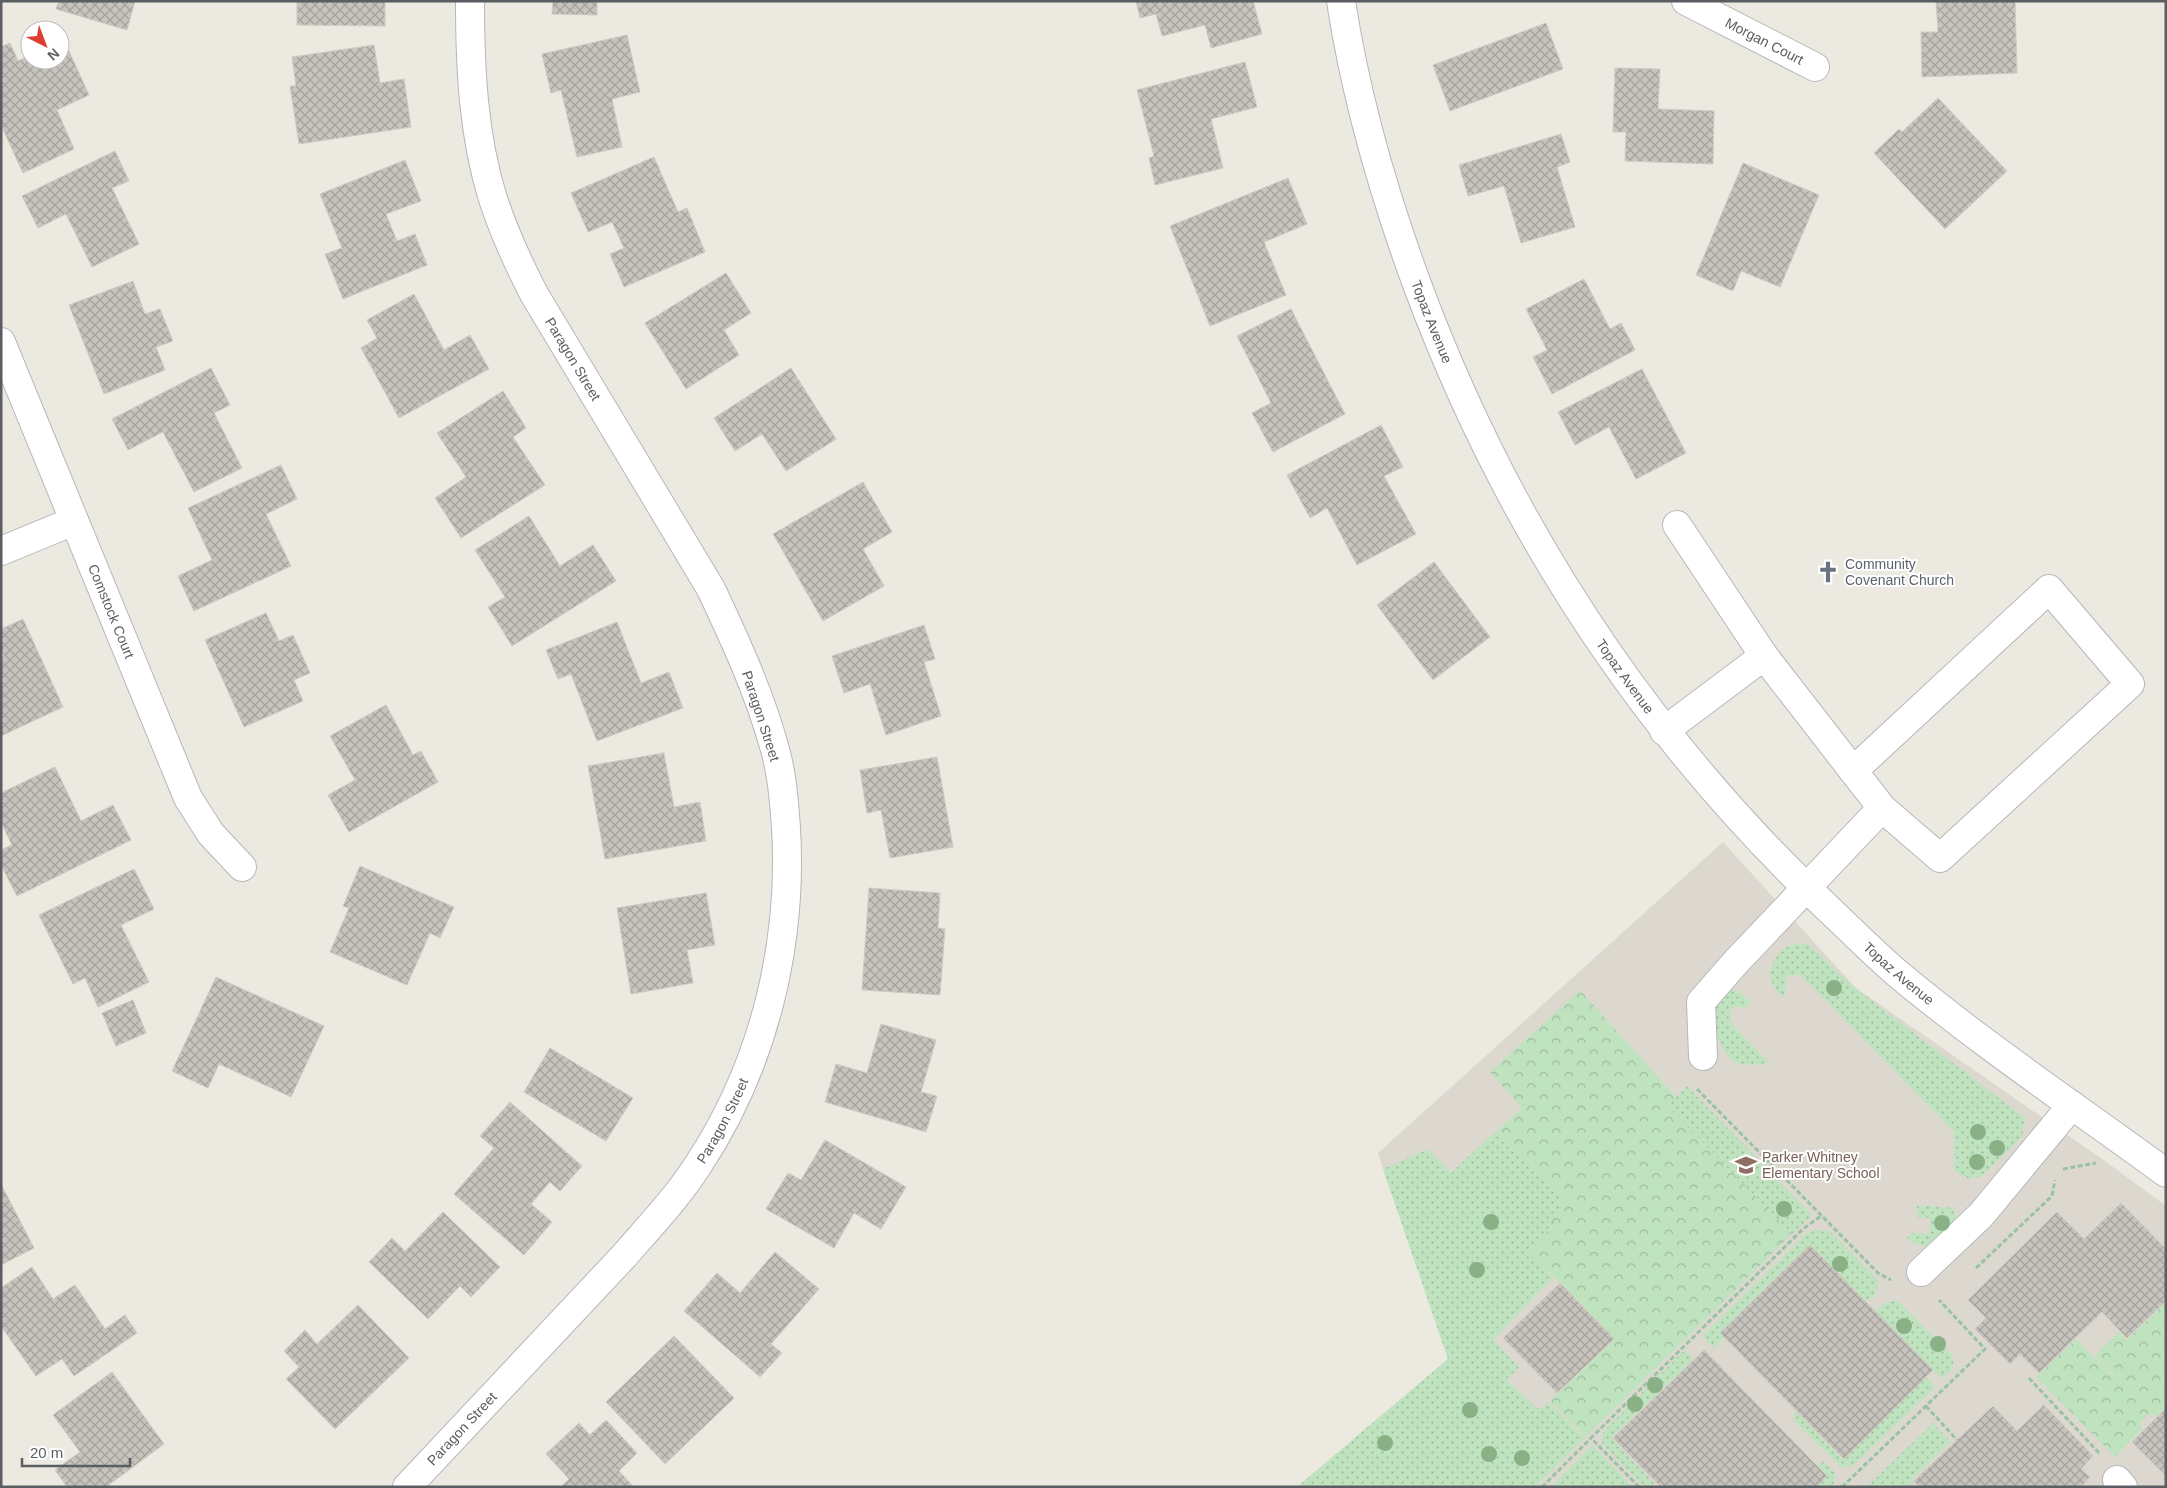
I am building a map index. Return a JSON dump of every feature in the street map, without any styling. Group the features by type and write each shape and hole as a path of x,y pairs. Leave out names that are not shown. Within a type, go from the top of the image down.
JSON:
{"street":[{"name":"Paragon Street","path":"408,1487 624,1256 658,1217 698,1165 730,1107 757,1045 775,983 786,915 787,849 784,802 775,747 734,636 711,589 534,294 509,243 493,197 472,90 470,1"},
{"name":"Topaz Avenue","path":"1341,1 1345,28 1372,144 1399,236 1435,332 1470,412 1514,499 1560,581 1607,654 1664,731 1744,823 1805,888 1895,972 1974,1034 2166,1173"},
{"name":"Morgan Court","path":"1686,1 1815,66"},
{"name":"Comstock Court","path":"1,342 188,798 211,834 242,867"},
{"path":"1,551 74,521"},
{"path":"1677,525 1764,656 1853,772 1882,808 1940,858 2130,684 2049,589 1853,772"},
{"path":"1664,731 1764,656"},
{"path":"1702,1056 1701,1002 1735,963 1882,808"},
{"path":"1921,1272 1981,1215 2072,1105"}],"path":[{"path":"1691,1083 1878,1273 1887,1279 1894,1280"},
{"path":"2056,1170 2097,1163"},
{"path":"1971,1273 2002,1246 2052,1196 2055,1179"},
{"path":"1542,1487 1803,1229 1821,1216"},
{"path":"1842,1487 1986,1349 1934,1295"},
{"path":"2029,1378 2121,1476 2120,1484"},
{"path":"1926,1406 1957,1440"},
{"path":"1591,1438 1638,1487"}],"shaded area":[{"name":"Parker Whitney Elementary School","path":"1723,842 1856,988 2105,1161 2166,1206 2166,1487 1297,1487 1448,1359 1378,1153"}],"green space":[{"path":"1807,943 1855,988 2025,1118 2022,1137 1982,1176 1969,1179 1954,1171 1954,1132 1801,975 1787,976 1784,996 1776,990 1771,977 1772,964 1787,947"},
{"path":"1580,990 1676,1097 1667,1106 1792,1234 1586,1437 1550,1401 1615,1339 1560,1282 1527,1253 1555,1224 1549,1217 1562,1206 1562,1198 1494,1133 1522,1108 1490,1072"},
{"path":"1732,990 1739,991 1751,1003 1745,1008 1735,1006 1730,1011 1731,1023 1769,1063 1745,1065 1738,1063 1730,1058 1723,1049 1718,1038 1715,1013 1717,1002 1723,994"},
{"path":"1687,1086 1812,1215 1792,1234 1667,1106"},
{"path":"1494,1133 1562,1198 1561,1207 1555,1221 1528,1253 1553,1278 1493,1340 1519,1367 1506,1380 1537,1408 1542,1409 1548,1402 1585,1438 1535,1487 1297,1487 1448,1359 1383,1169 1428,1149 1451,1173"},
{"path":"1917,1205 1953,1208 1956,1223 1929,1246 1917,1245 1907,1238 1912,1233 1929,1234 1930,1218 1918,1218"},
{"path":"1814,1230 1830,1231 1879,1281 1874,1298 1865,1301 1810,1245 1720,1333 1725,1337 1714,1348 1702,1336 1807,1233"},
{"path":"1898,1301 1953,1356 1953,1368 1942,1379 1875,1311 1886,1302"},
{"path":"2166,1302 2166,1407 2155,1417 2150,1413 2139,1424 2142,1429 2115,1457 2036,1377 2076,1339 2128,1390 2095,1355 2119,1332 2127,1340"},
{"path":"1685,1350 1694,1359 1611,1438 1655,1484 1653,1487 1645,1487 1602,1444 1603,1432"},
{"path":"1926,1377 1935,1387 1852,1467 1841,1467 1793,1420 1796,1411 1843,1460"},
{"path":"1933,1423 1951,1442 1911,1480 1913,1482 1909,1487 1867,1487"},
{"path":"1592,1445 1633,1487 1551,1487"},
{"path":"1824,1461 1835,1473 1833,1487 1816,1487 1827,1476 1817,1466"}],"building":[{"path":"59,1 135,1 127,30 56,9"},
{"path":"297,1 385,1 385,26 297,25"},
{"path":"553,1 597,1 597,15 552,14"},
{"path":"1136,1 1253,1 1262,34 1211,48 1205,25 1162,36 1156,14 1140,18"},
{"path":"1936,1 2015,1 2017,73 1922,77 1921,32 1938,32"},
{"path":"1546,23 1563,69 1450,111 1433,65"},
{"path":"627,35 640,92 612,99 622,147 577,157 561,90 551,93 542,54"},
{"path":"10,43 18,61 20,60 20,70 70,70 70,53 89,95 57,110 74,149 23,173 1,125 1,47"},
{"path":"374,45 380,83 404,79 411,127 299,144 290,86 296,86 292,57"},
{"path":"1245,62 1257,107 1211,119 1223,168 1155,185 1149,158 1154,156 1137,90"},
{"path":"1615,68 1660,69 1658,109 1714,111 1713,164 1625,161 1626,132 1613,132"},
{"path":"1938,98 2007,171 1945,229 1874,153 1899,129 1902,132"},
{"path":"1561,134 1570,162 1557,167 1575,227 1521,243 1504,186 1468,196 1459,165"},
{"path":"115,151 129,181 112,188 139,244 92,267 66,214 38,228 22,196"},
{"path":"654,157 678,212 687,208 705,252 624,287 610,254 624,248 612,222 588,232 571,193"},
{"path":"405,160 421,201 386,214 397,241 415,234 427,265 343,299 325,254 342,248 320,194"},
{"path":"1743,163 1819,195 1780,287 1741,271 1733,291 1696,275"},
{"path":"1288,178 1307,224 1264,242 1286,295 1210,326 1170,226"},
{"path":"726,273 751,313 724,330 739,355 686,389 645,323"},
{"path":"1584,279 1610,329 1621,323 1635,350 1552,394 1533,357 1547,350 1526,309"},
{"path":"133,281 145,314 160,309 173,341 156,347 165,370 104,394 69,305"},
{"path":"414,294 444,350 470,335 489,369 399,418 361,348 377,338 367,320"},
{"path":"1291,309 1345,414 1273,452 1252,413 1271,403 1237,336"},
{"path":"211,368 230,405 214,413 242,468 194,492 163,432 128,450 112,419"},
{"path":"791,368 836,439 786,471 762,434 735,451 714,418"},
{"path":"1642,369 1686,453 1636,479 1609,427 1575,445 1558,412"},
{"path":"503,391 526,428 513,437 545,485 461,538 435,498 466,477 437,433"},
{"path":"1381,425 1403,467 1384,476 1416,534 1357,565 1327,508 1310,518 1287,475"},
{"path":"281,465 297,499 266,514 291,566 194,611 178,576 212,560 188,508"},
{"path":"863,482 892,532 863,549 884,586 823,621 773,534"},
{"path":"529,516 560,566 593,545 616,581 512,646 488,607 505,597 475,550"},
{"path":"1434,562 1490,637 1433,680 1377,605"},
{"path":"266,613 279,641 293,635 310,673 294,680 303,701 244,727 205,640"},
{"path":"23,619 63,707 1,736 1,657 4,656 1,650 1,629"},
{"path":"617,622 641,683 669,672 683,708 597,741 571,674 558,679 546,650"},
{"path":"924,625 935,659 924,662 941,716 886,735 870,684 844,693 832,656"},
{"path":"386,705 413,755 421,751 438,782 349,832 328,795 355,780 330,736"},
{"path":"664,753 674,807 700,802 706,841 605,859 588,766"},
{"path":"937,757 953,847 890,858 881,810 867,813 860,770"},
{"path":"55,767 81,821 113,805 131,840 17,896 1,865 1,850 12,845 1,822 1,793"},
{"path":"360,866 454,907 440,938 430,933 407,985 330,952 349,908 343,906"},
{"path":"134,869 154,909 121,925 149,982 98,1007 85,978 73,984 39,915"},
{"path":"869,888 940,893 938,928 945,929 940,995 862,990"},
{"path":"706,893 715,945 687,950 693,983 631,994 617,908"},
{"path":"216,977 324,1026 291,1097 219,1064 208,1088 172,1071"},
{"path":"133,1000 146,1033 116,1046 102,1013"},
{"path":"881,1024 936,1040 921,1092 937,1096 926,1132 825,1102 836,1064 867,1073"},
{"path":"550,1048 633,1098 606,1141 524,1092"},
{"path":"510,1102 582,1166 560,1191 550,1182 531,1204 552,1222 524,1255 454,1194 494,1148 480,1136"},
{"path":"825,1140 906,1187 881,1229 854,1213 834,1248 766,1209 788,1173 801,1180"},
{"path":"1,1184 34,1248 1,1265"},
{"path":"2121,1203 2166,1249 2166,1301 2127,1338 2102,1312 2039,1373 2020,1354 2010,1364 1975,1329 1986,1318 1968,1300 2057,1212 2084,1239"},
{"path":"443,1212 500,1267 471,1297 460,1286 428,1319 369,1262 392,1238 405,1251"},
{"path":"1810,1245 1933,1370 1844,1459 1720,1333"},
{"path":"775,1252 819,1289 771,1344 782,1353 760,1377 684,1311 717,1273 740,1293"},
{"path":"32,1267 53,1299 75,1285 105,1329 125,1315 137,1333 74,1376 62,1359 36,1376 1,1326 1,1288"},
{"path":"1560,1283 1614,1339 1557,1393 1503,1338"},
{"path":"358,1305 409,1358 335,1429 286,1379 299,1367 284,1351 305,1330 317,1344"},
{"path":"674,1336 734,1398 665,1464 606,1402"},
{"path":"1704,1350 1827,1476 1816,1487 1661,1487 1613,1438"},
{"path":"112,1372 164,1444 106,1487 67,1487 55,1470 80,1452 53,1415"},
{"path":"2044,1405 2093,1456 2081,1469 2090,1477 2081,1487 1919,1487 1914,1481 1993,1406 2017,1431"},
{"path":"2166,1408 2166,1476 2132,1442"},
{"path":"606,1420 637,1453 619,1471 634,1487 561,1487 569,1479 546,1454 579,1423 590,1435"}],"place":[{"name":"Community Covenant Church","path":"1828,572"},
{"name":"Parker Whitney Elementary School","path":"1746,1165"}]}
